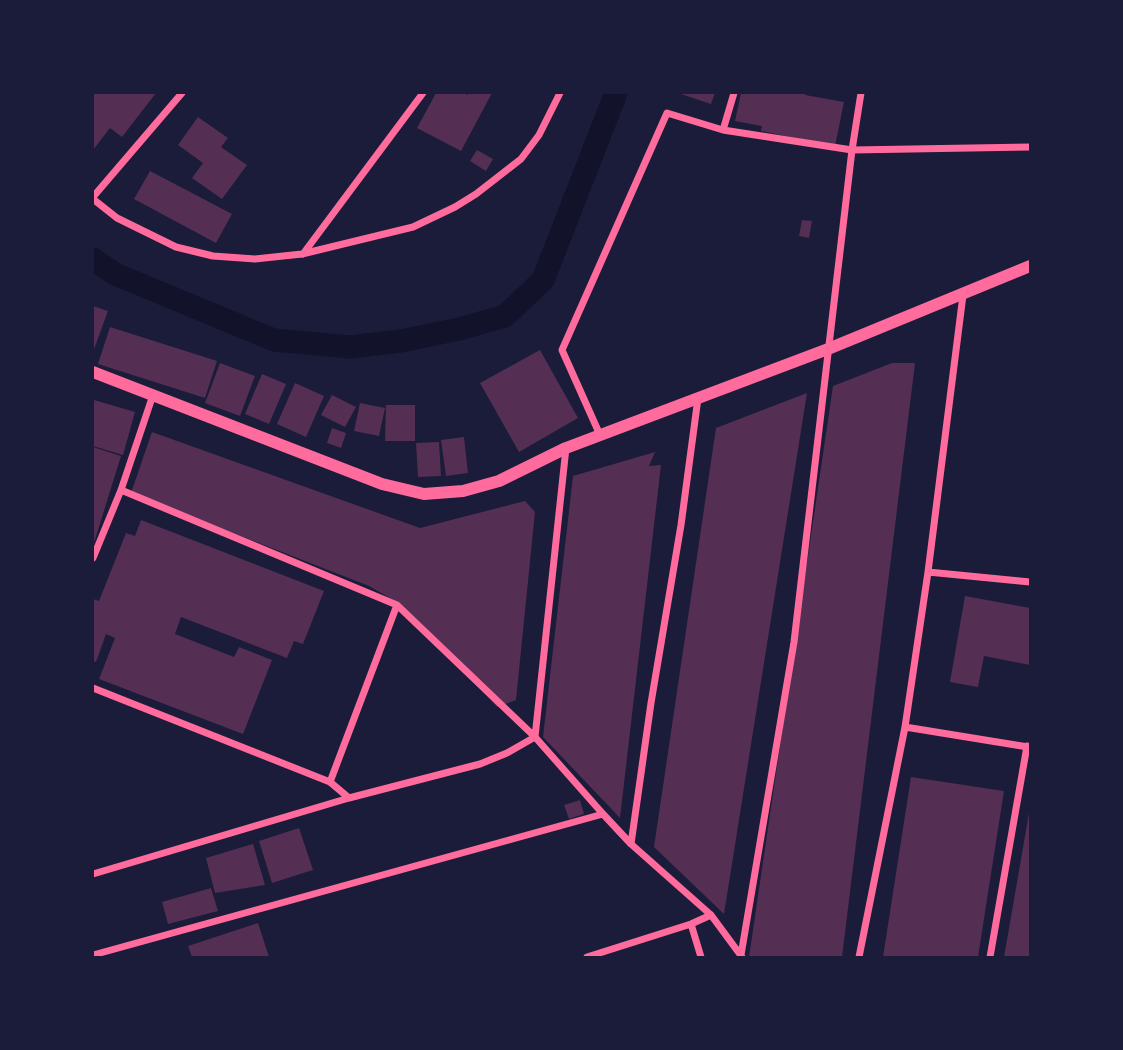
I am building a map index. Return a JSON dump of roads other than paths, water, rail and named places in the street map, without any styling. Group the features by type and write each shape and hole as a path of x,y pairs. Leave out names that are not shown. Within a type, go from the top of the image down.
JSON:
{"street":[{"path":"183,93 93,198 117,218 176,247 212,256 255,259 302,254 413,227 455,207 521,159 545,124 560,93"},
{"path":"302,254 423,93"},
{"path":"723,130 734,93"},
{"path":"741,956 794,642 861,93"},
{"path":"600,435 562,350 667,113 723,130 852,150 1030,147"},
{"path":"93,372 382,484 424,494 463,491 499,481 566,448 828,349 1030,266"},
{"path":"859,957 905,727 928,572 963,295"},
{"path":"93,558 121,490 153,394"},
{"path":"631,844 698,398"},
{"path":"535,737 566,448"},
{"path":"121,490 397,605 535,737 631,844 711,915 741,956"},
{"path":"928,572 1030,582"},
{"path":"330,782 397,605"},
{"path":"93,688 330,782 349,798"},
{"path":"905,727 1028,747 990,957"},
{"path":"93,874 349,798 480,764 535,737"},
{"path":"93,955 603,814"},
{"path":"587,957 691,924 711,915"},
{"path":"691,924 701,957"}],"waterway":[{"path":"93,259 115,274 274,340 350,347 401,341 505,316 543,280 616,93"}]}
